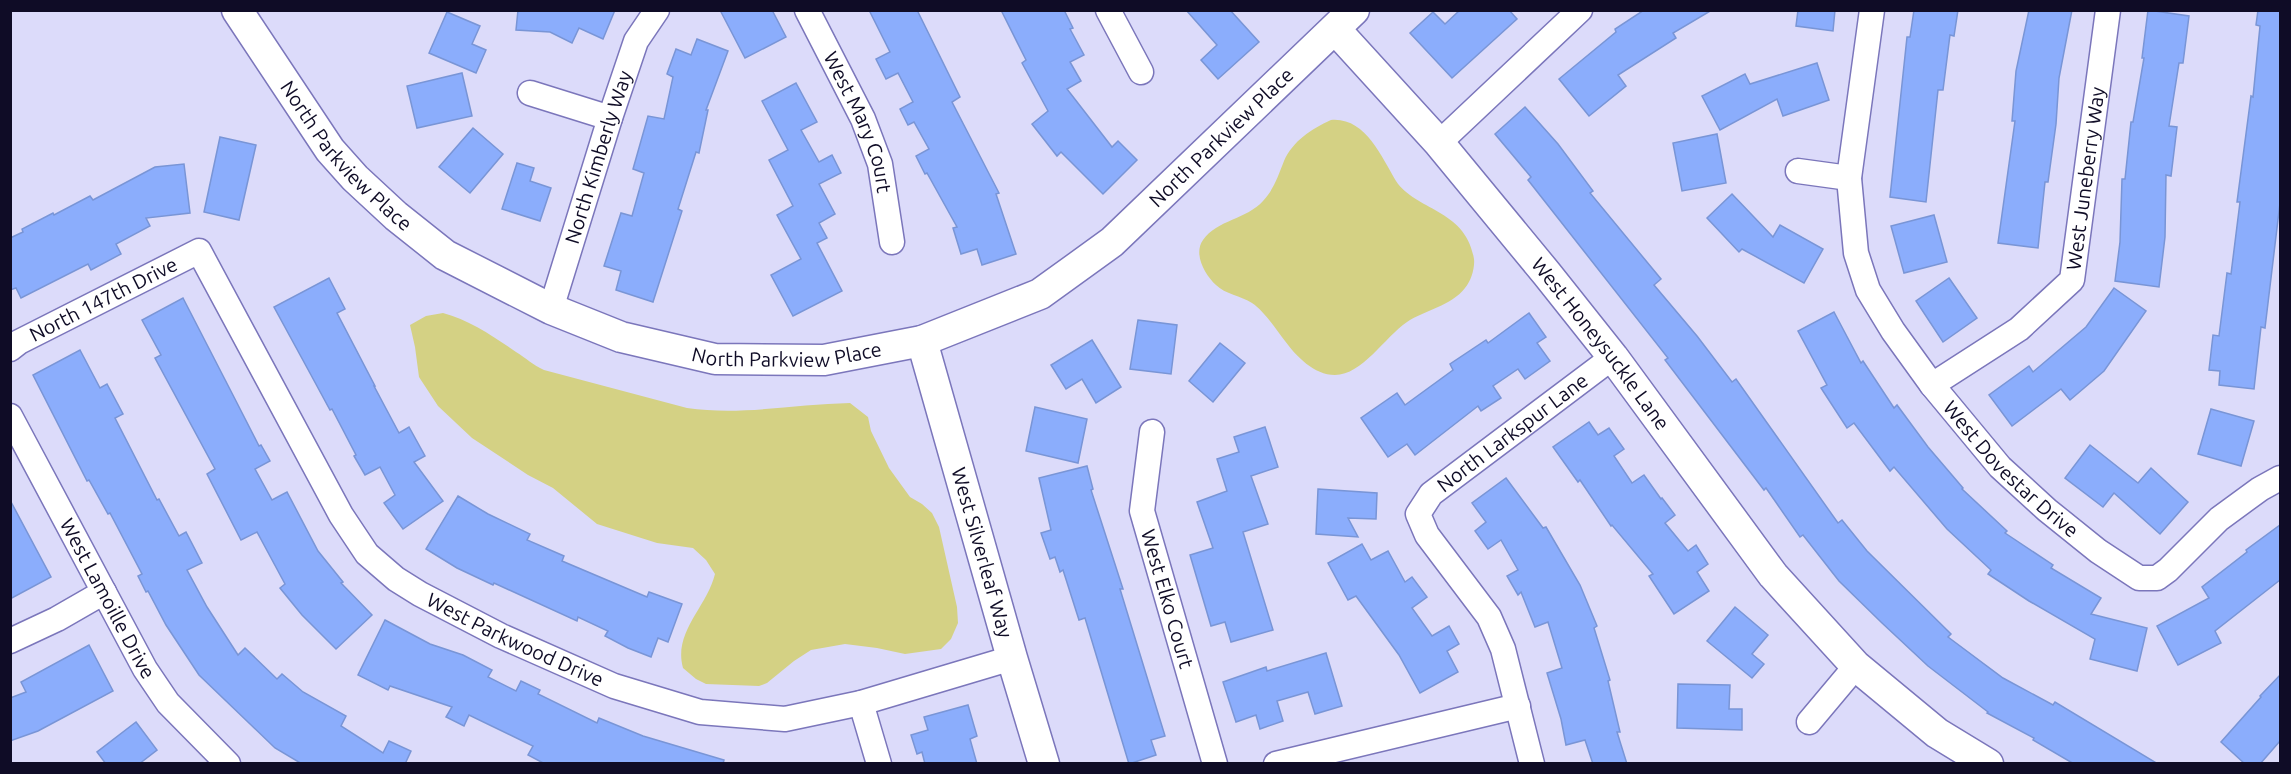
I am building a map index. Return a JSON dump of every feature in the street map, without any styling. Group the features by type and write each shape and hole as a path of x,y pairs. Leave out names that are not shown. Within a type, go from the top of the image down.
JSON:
{"street":[{"name":"North Parkview Place","path":"237,10 324,142 355,178 396,216 445,255 551,309 621,337 715,359 824,360 922,341 1027,300 1080,266 1112,242 1344,20"},
{"name":"North Kimberly Way","path":"551,309 636,41 657,10"},
{"name":"West Mary Court","path":"807,10 863,119 880,164 892,242"},
{"path":"1108,10 1141,72"},
{"path":"1439,143 1580,10"},
{"name":"West Dovestar Drive","path":"1872,10 1849,178 1856,254 1868,290 1893,331 1932,385 2000,467 2089,544 2139,578 2157,578 2219,519 2260,489 2280,478"},
{"name":"West Juneberry Way","path":"1932,385 2019,329 2072,280 2108,10"},
{"name":"West Honeysuckle Lane","path":"1344,20 1439,143 1613,357 1773,575 1856,666 1937,733 1988,764"},
{"path":"530,93 610,118"},
{"path":"1798,171 1849,178"},
{"name":"North 147th Drive","path":"10,349 19,342 199,252"},
{"name":"West Parkwood Drive","path":"199,252 341,515 367,554 396,579 420,594 501,636 614,686 700,712 785,718 861,703 1011,658"},
{"name":"West Silverleaf Way","path":"922,341 1011,658 1044,764"},
{"name":"North Larkspur Lane","path":"1518,706 1503,650 1490,617 1427,535 1418,514 1431,494 1613,357"},
{"name":"West Lamoille Drive","path":"10,416 145,669 168,703 228,764"},
{"name":"West Elko Court","path":"1152,432 1142,511 1215,764"},
{"path":"10,641 57,619 104,592"},
{"path":"1809,722 1856,666"},
{"path":"861,703 879,764"},
{"path":"1276,764 1518,706 1532,764"}],"shaded area":[{"path":"1331,120 1343,121 1363,131 1405,191 1440,212 1461,230 1469,243 1474,259 1469,282 1459,294 1445,304 1407,322 1355,369 1335,375 1320,372 1306,364 1294,353 1270,320 1256,306 1216,285 1204,270 1199,252 1203,240 1209,233 1249,212 1263,201 1273,187 1292,147 1316,127"},
{"path":"443,313 481,329 544,370 687,408 728,411 850,403 868,417 871,431 889,468 910,497 932,513 939,527 957,607 958,623 951,639 941,649 905,654 845,644 811,650 767,683 759,686 706,684 696,679 683,668 681,655 687,631 715,574 706,560 693,548 657,543 597,524 553,488 528,475 472,438 438,406 419,377 410,325 426,316"}],"building":[{"path":"518,10 615,10 603,39 579,28 572,43 550,32 516,30"},
{"path":"720,10 772,10 786,37 745,58"},
{"path":"869,10 917,10 960,97 952,102 999,193 996,194 1016,254 982,265 977,249 961,254 953,228 957,227 916,156 929,149 914,122 908,125 900,109 913,102 898,73 886,79 876,59 890,52"},
{"path":"1001,10 1064,10 1073,28 1070,29 1084,55 1070,62 1081,81 1067,89 1112,147 1118,141 1137,160 1103,194 1061,152 1057,156 1032,124 1048,111 1022,63 1026,60"},
{"path":"1186,10 1230,10 1259,42 1218,79 1201,60 1217,45"},
{"path":"1460,10 1509,10 1517,19 1452,78 1410,33 1433,12 1445,24"},
{"path":"1644,10 1712,10 1673,33 1676,38 1618,75 1626,86 1589,116 1559,79 1616,32 1615,29"},
{"path":"1798,10 1835,10 1833,31 1796,26"},
{"path":"1914,10 1958,10 1954,36 1950,35 1943,90 1938,90 1926,202 1890,197 1907,37 1910,37"},
{"path":"2029,10 2072,10 2059,78 2056,124 2048,182 2045,182 2038,248 1998,243 2015,121 2012,121 2016,71"},
{"path":"2148,10 2189,16 2183,63 2179,63 2169,126 2177,127 2171,176 2166,175 2165,237 2159,287 2115,281 2120,242 2122,179 2125,179 2131,122 2133,122 2144,58 2142,58"},
{"path":"2258,10 2280,10 2280,203 2265,328 2261,327 2254,389 2219,385 2220,371 2209,370 2213,335 2219,336 2227,273 2231,274 2240,202 2237,202 2251,96 2253,97 2260,26 2256,25"},
{"path":"447,12 480,26 472,44 486,50 476,73 429,53"},
{"path":"697,39 728,51 706,110 708,110 699,153 696,152 678,209 682,211 653,302 616,290 621,271 604,266 621,213 632,216 644,173 633,169 648,116 664,119 673,77 667,74 676,49 691,55"},
{"path":"1817,63 1829,100 1783,116 1777,99 1720,130 1702,96 1745,74 1750,84"},
{"path":"462,73 472,116 417,128 407,86"},
{"path":"796,83 817,122 801,130 819,162 832,155 841,173 819,184 835,214 819,223 827,238 817,243 842,291 793,316 771,275 801,259 777,215 793,206 769,160 788,150 762,101"},
{"path":"1525,107 1558,144 1593,191 1590,193 1661,279 1654,285 1732,382 1736,379 1838,523 1842,520 1867,551 1951,634 1948,637 2003,678 2053,705 2055,702 2158,764 2074,764 2033,740 2034,738 1987,713 1928,666 1839,581 1803,535 1800,537 1766,488 1764,490 1665,360 1668,358 1528,180 1531,177 1495,134"},
{"path":"473,128 503,154 470,193 439,167"},
{"path":"1717,134 1726,183 1682,191 1673,143"},
{"path":"220,137 256,145 239,220 204,212"},
{"path":"517,163 534,168 530,181 551,188 540,221 502,209"},
{"path":"184,164 190,213 146,218 150,226 116,244 121,254 91,270 88,264 21,298 16,288 10,290 10,238 23,232 22,229 90,196 93,200 155,167"},
{"path":"1732,194 1773,237 1780,225 1823,249 1804,283 1742,249 1739,252 1707,218"},
{"path":"1934,215 1947,262 1904,273 1891,226"},
{"path":"329,278 345,309 337,313 374,386 399,433 409,427 425,456 414,462 443,501 403,529 384,503 395,495 380,467 365,475 332,409 330,410 274,307"},
{"path":"1949,278 1977,318 1943,342 1916,301"},
{"path":"2114,288 2146,311 2104,371 2070,400 2061,389 2012,426 1989,395 2029,366 2033,372 2086,327"},
{"path":"183,298 259,446 261,445 270,461 255,469 272,500 287,492 318,551 343,582 341,583 372,615 336,649 302,615 280,588 285,584 257,532 241,540 207,474 215,469 155,358 161,355 142,320"},
{"path":"1834,312 1861,363 1863,361 1894,408 1897,405 1962,489 2007,531 2005,533 2053,565 2051,568 2101,598 2091,614 2147,628 2137,671 2090,659 2095,639 1988,574 1991,570 1947,529 1894,467 1890,471 1854,423 1847,428 1821,388 1827,385 1798,331"},
{"path":"1529,313 1546,337 1537,343 1550,361 1525,379 1518,369 1493,386 1501,398 1481,411 1478,406 1415,455 1407,444 1388,457 1361,418 1397,393 1405,405 1453,370 1450,364 1486,340 1488,343"},
{"path":"1138,320 1177,325 1171,374 1130,369"},
{"path":"1092,340 1121,387 1096,403 1082,379 1066,389 1051,365"},
{"path":"1220,343 1245,363 1213,402 1189,381"},
{"path":"80,350 100,388 107,384 123,414 115,418 157,500 159,499 179,536 186,532 202,563 187,570 207,607 238,655 245,648 277,679 282,674 303,692 346,716 341,726 383,753 389,741 411,751 405,764 302,764 275,748 199,675 166,625 148,591 146,592 138,576 142,574 110,513 108,514 89,480 87,481 33,375"},
{"path":"1035,407 1087,419 1078,463 1026,451"},
{"path":"2211,409 2254,421 2241,466 2198,454"},
{"path":"1589,422 1598,435 1609,428 1624,449 1614,456 1632,483 1644,475 1675,515 1665,523 1688,551 1696,545 1708,564 1697,572 1709,591 1674,614 1649,576 1653,574 1611,526 1580,480 1578,482 1553,447"},
{"path":"1265,427 1278,467 1251,476 1268,524 1243,532 1273,630 1231,642 1225,622 1211,626 1190,555 1213,548 1197,502 1227,491 1217,459 1239,452 1234,437"},
{"path":"2090,445 2138,483 2151,468 2188,502 2160,534 2114,493 2103,507 2065,478"},
{"path":"1087,466 1093,489 1091,490 1123,589 1120,589 1165,736 1151,740 1156,755 1129,764 1085,618 1079,620 1063,570 1060,572 1055,557 1050,559 1041,533 1051,530 1039,478"},
{"path":"1506,478 1543,528 1546,527 1580,585 1597,626 1594,628 1610,680 1608,681 1620,732 1617,732 1627,764 1593,764 1585,740 1566,745 1547,673 1562,668 1548,622 1535,627 1521,592 1518,595 1507,576 1518,570 1501,540 1488,549 1475,531 1486,522 1472,503"},
{"path":"1318,489 1377,493 1376,519 1348,518 1358,537 1316,534"},
{"path":"458,496 488,514 530,534 527,540 564,556 562,561 647,597 649,592 682,604 668,642 658,638 651,657 605,636 608,631 578,617 577,621 494,583 493,585 457,568 426,549"},
{"path":"10,500 51,577 10,599"},
{"path":"2280,525 2280,580 2215,631 2221,643 2178,665 2157,626 2209,598 2202,587"},
{"path":"1362,544 1371,560 1388,551 1405,582 1412,577 1427,597 1412,608 1432,636 1449,626 1459,644 1447,651 1458,672 1420,693 1399,655 1356,596 1348,600 1328,563"},
{"path":"1735,607 1768,635 1752,654 1764,664 1752,678 1707,641"},
{"path":"385,620 430,644 463,655 492,670 488,677 516,691 521,681 540,690 538,694 597,723 599,718 643,736 724,760 723,764 545,764 528,755 533,746 469,715 464,726 446,717 452,707 390,686 388,690 358,675"},
{"path":"89,645 113,691 38,731 10,741 10,698 26,692 21,682"},
{"path":"1326,653 1342,706 1315,714 1308,692 1277,701 1283,721 1260,729 1256,715 1236,722 1223,682 1266,667 1267,671"},
{"path":"2280,675 2280,741 2260,764 2245,764 2221,742"},
{"path":"1678,684 1730,685 1729,709 1742,709 1742,730 1677,728"},
{"path":"968,705 977,736 970,739 977,764 925,764 922,752 917,754 911,735 928,730 924,717"},
{"path":"136,722 157,750 139,764 106,764 97,752"}]}
